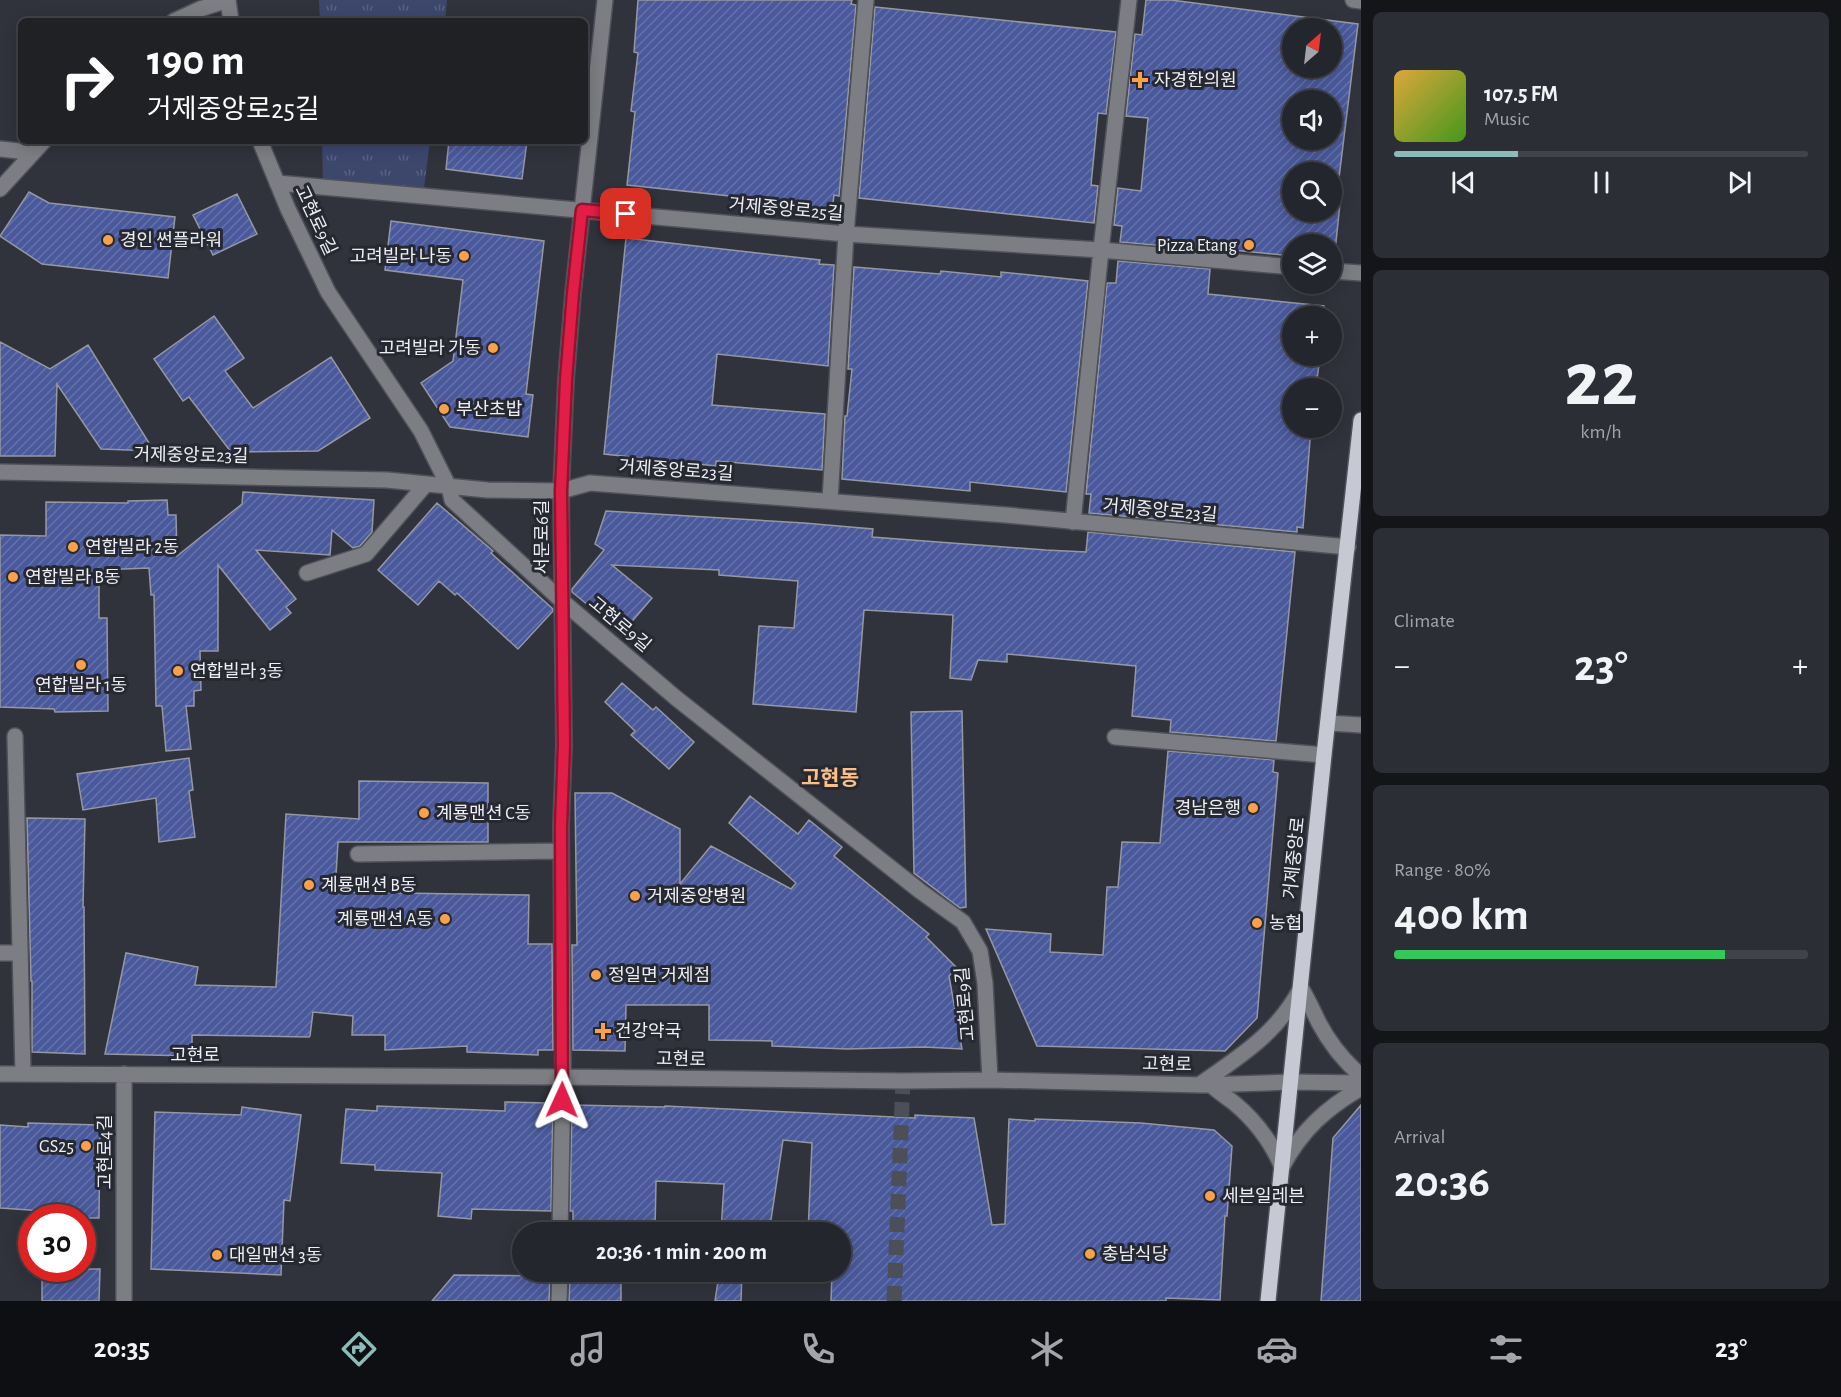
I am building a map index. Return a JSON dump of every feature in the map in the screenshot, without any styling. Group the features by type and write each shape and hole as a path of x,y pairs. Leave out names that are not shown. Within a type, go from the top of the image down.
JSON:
{"main road":[{"name":"거제중앙로","path":"1269,1301 1324,755 1348,547 1357,492 1361,420"}],"street":[{"path":"180,18 228,0 231,18"},
{"name":"서문로6길","path":"560,1222 563,1077 561,851 564,745 561,491 573,293 605,0"},
{"path":"830,500 846,234 866,0"},
{"path":"1073,522 1129,0"},
{"path":"1353,0 1361,1"},
{"path":"0,189 41,144"},
{"name":"고현로9길","path":"261,144 288,209 328,292 421,431 449,487 452,500 561,600 676,698 920,891 963,922 980,951 984,973 990,1080"},
{"path":"0,149 31,155"},
{"name":"거제중앙로25길","path":"277,183 846,234 1101,250 1282,266"},
{"path":"1342,272 1361,273"},
{"name":"거제중앙로23길","path":"0,472 387,480 487,490 561,491 590,483 830,500 1348,547"},
{"path":"307,573 366,554 426,484"},
{"path":"1328,723 1361,725"},
{"path":"15,736 23,1074"},
{"path":"1115,737 1324,755"},
{"path":"358,854 561,851"},
{"path":"0,953 20,953"},
{"path":"1301,988 1331,1043 1361,1076"},
{"path":"1282,1167 1273,1146 1256,1124 1231,1100 1204,1084 1266,1036 1293,1003 1301,988"},
{"name":"고현로","path":"0,1074 990,1080 1204,1084 1361,1083"},
{"name":"고현로4길","path":"124,1074 124,1301"},
{"path":"1282,1167 1292,1149 1320,1116 1361,1088"},
{"path":"559,1301 560,1282"}],"green space":[{"path":"319,0 447,0 445,18 320,18"},
{"path":"322,144 430,144 423,196 323,187"}],"building":[{"path":"638,0 852,0 851,4 856,5 839,196 834,195 832,211 739,201 739,197 627,185 635,112 631,111 638,53 634,52"},
{"path":"1146,0 1171,0 1311,18 1282,18 1282,78 1342,78 1342,22 1358,24 1341,162 1282,162 1282,222 1338,222 1337,234 1282,234 1282,255 1120,242 1122,226 1114,225 1118,188 1141,191 1148,118 1126,116 1135,34 1142,35"},
{"path":"875,7 1116,32 1106,114 1098,113 1091,185 1098,186 1094,223 859,198"},
{"path":"449,144 527,144 522,179 446,169"},
{"name":"경인 썬플라워","path":"29,192 49,203 175,217 168,278 42,264 0,236"},
{"path":"237,194 257,234 213,255 193,215"},
{"path":"391,221 544,241 526,394 533,395 528,437 450,427 421,383 453,361 463,280 385,270"},
{"path":"626,238 820,260 819,264 834,265 828,366 717,354 712,405 825,414 822,470 716,461 716,466 604,454"},
{"path":"1118,261 1210,269 1208,294 1324,306 1282,306 1282,366 1319,366 1317,378 1282,378 1282,438 1310,438 1303,528 1297,527 1297,532 1089,513 1091,494 1086,494 1107,283 1116,283"},
{"path":"854,267 940,274 941,271 1001,277 1001,272 1088,281 1066,492 970,482 970,491 842,479 845,416 847,416 852,369 848,369"},
{"path":"214,316 244,358 225,371 253,408 331,357 370,418 318,451 231,452 189,397 183,401 154,359"},
{"path":"0,342 50,369 88,345 154,451 101,449 57,384 55,456 0,456"},
{"path":"243,492 374,500 372,532 360,546 353,548 332,530 330,555 256,550 296,599 286,607 291,613 270,630 218,565 218,651 200,651 201,690 194,691 194,706 186,706 191,749 166,751 162,706 156,706 154,595 151,595 149,568 99,570 99,618 107,618 108,711 55,712 54,709 0,707 0,535 46,536 46,502 128,503 128,501 167,500 168,515 176,515 177,556 242,504"},
{"path":"437,503 493,551 491,553 553,609 518,649 457,593 455,595 439,581 418,605 378,570"},
{"path":"606,511 873,529 872,537 1046,550 1086,552 1088,532 1295,552 1276,741 1170,732 1171,720 1132,716 1136,666 1007,654 1007,662 978,660 971,680 950,678 953,615 864,610 856,712 753,704 759,626 794,628 798,581 719,575 719,570 612,565 652,598 622,633 572,592 572,589 604,550 595,544"},
{"path":"622,683 653,710 656,707 694,742 669,769 631,735 635,731 605,702"},
{"path":"962,711 966,907 960,908 914,873 911,712"},
{"path":"1168,751 1274,760 1273,772 1278,773 1257,1018 1225,1051 1037,1046 986,929 1051,934 1050,952 1103,955 1107,887 1118,887 1122,842 1160,843"},
{"path":"189,758 193,790 189,791 195,837 159,842 156,798 83,810 77,774"},
{"path":"359,781 488,783 488,842 338,842 335,892 529,895 528,944 552,944 553,1050 538,1050 538,1055 467,1052 467,1046 385,1050 385,1035 352,1035 353,1016 313,1012 309,1037 192,1035 192,1056 105,1054 126,953 198,967 195,985 276,987 286,814 359,819"},
{"path":"575,793 612,793 680,829 680,884 711,846 791,889 796,883 729,823 750,796 798,834 809,820 842,847 834,856 929,934 926,937 957,968 949,976 962,1049 924,1047 847,1049 772,1046 772,1041 709,1040 709,1005 626,1005 625,1051 573,1050 572,945 577,945"},
{"path":"27,818 85,819 83,907 85,1054 32,1052"},
{"path":"505,1102 553,1104 551,1211 472,1209 471,1219 438,1216 442,1173 375,1170 375,1165 341,1163 346,1109 377,1111 377,1106 505,1111"},
{"path":"572,1105 665,1106 915,1118 915,1115 974,1118 992,1225 1005,1224 1009,1119 1141,1123 1214,1130 1232,1146 1220,1300 1166,1298 1166,1301 831,1301 832,1282 851,1282 851,1222 808,1222 812,1143 783,1140 771,1222 722,1222 724,1184 656,1181 655,1222 573,1222 573,1211 570,1211"},
{"path":"1361,1105 1361,1301 1321,1301 1333,1138"},
{"path":"242,1107 301,1115 290,1201 284,1200 281,1275 151,1269 155,1112 241,1115"},
{"path":"28,1123 100,1125 99,1218 96,1218 96,1204 18,1204 18,1209 0,1208 0,1125 28,1127"},
{"path":"96,1269 100,1269 99,1301 42,1301 42,1282 96,1282"},
{"path":"454,1275 512,1276 512,1282 550,1282 549,1301 432,1301"},
{"path":"570,1282 621,1282 621,1301 569,1301"},
{"path":"718,1282 742,1282 741,1301 715,1301"}],"tunnel":[{"path":"894,1301 903,1081"}],"place":[{"name":"자경한의원","path":"1140,80"},
{"name":"경인 썬플라워","path":"108,240"},
{"name":"Pizza Etang","path":"1249,245"},
{"name":"고려빌라 나동","path":"464,256"},
{"name":"고려빌라 가동","path":"493,348"},
{"name":"부산초밥","path":"444,409"},
{"name":"연합빌라 2동","path":"73,547"},
{"name":"연합빌라 B동","path":"13,577"},
{"name":"연합빌라 1동","path":"81,665"},
{"name":"연합빌라 3동","path":"178,671"},
{"name":"경남은행","path":"1253,808"},
{"name":"계룡맨션 C동","path":"424,813"},
{"name":"계룡맨션 B동","path":"309,885"},
{"name":"거제중앙병원","path":"635,896"},
{"name":"계룡맨션 A동","path":"445,919"},
{"name":"농협","path":"1257,923"},
{"name":"정일면 거제점","path":"596,975"},
{"name":"건강약국","path":"603,1031"},
{"name":"GS25","path":"86,1146"},
{"name":"세븐일레븐","path":"1210,1196"},
{"name":"충남식당","path":"1090,1254"},
{"name":"대일맨션 3동","path":"217,1255"}],"district":[{"name":"고현동","path":"830,778"}],"route":[{"path":"562,1100 561,826 564,745 561,491 566,380 582,210 626,214"}]}
